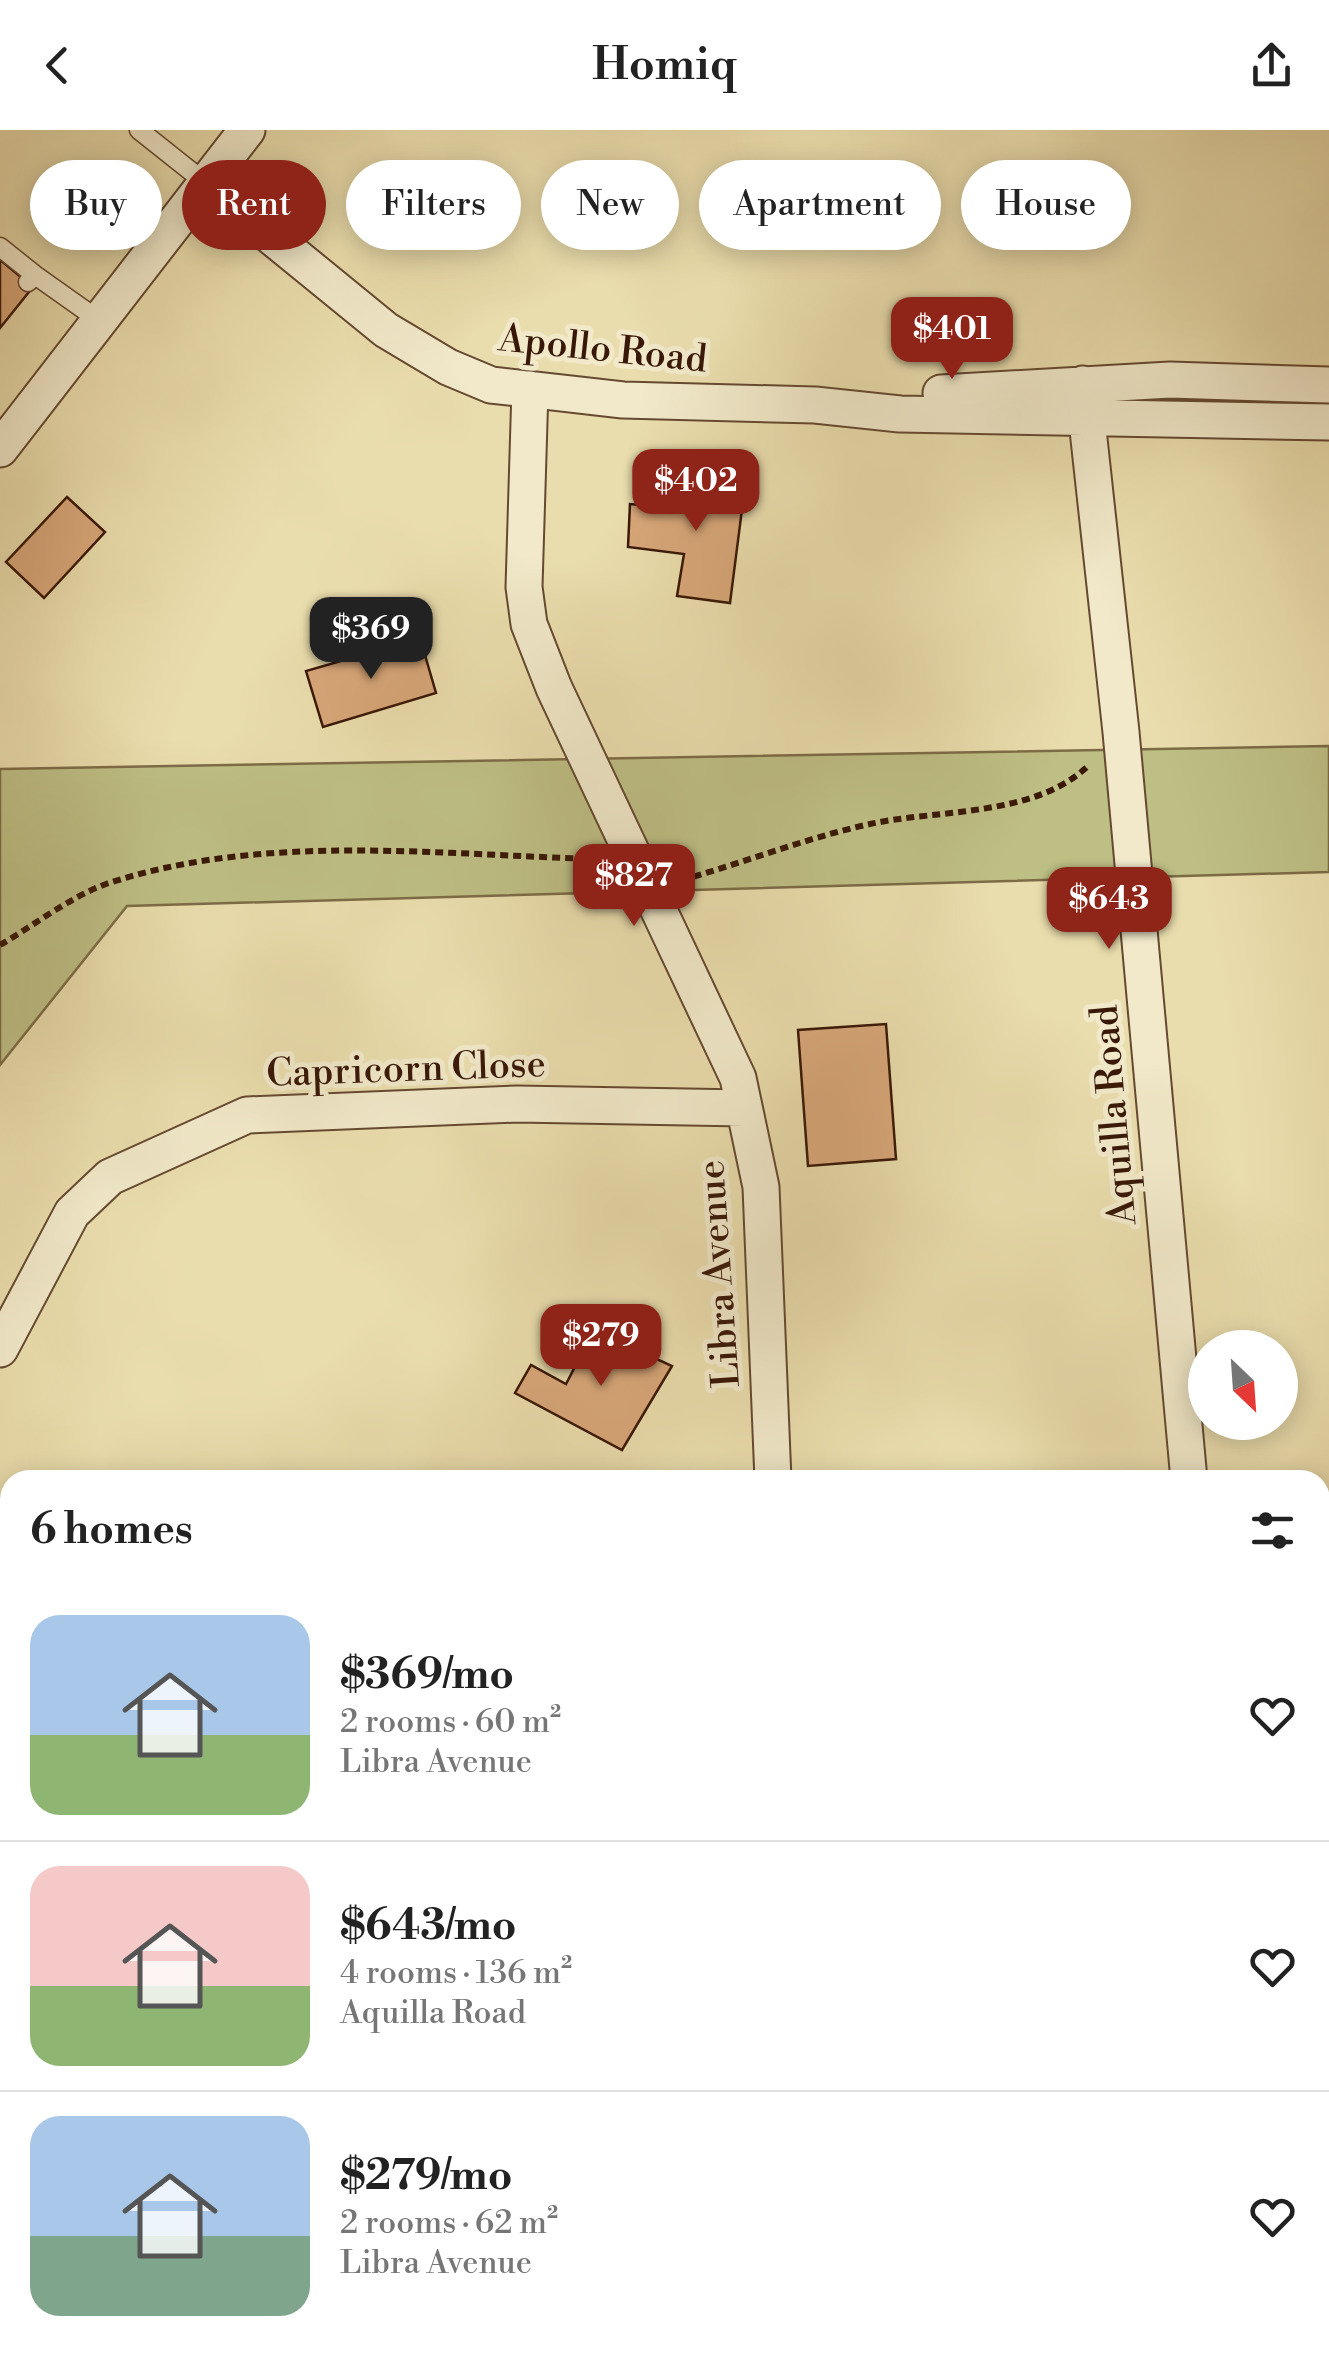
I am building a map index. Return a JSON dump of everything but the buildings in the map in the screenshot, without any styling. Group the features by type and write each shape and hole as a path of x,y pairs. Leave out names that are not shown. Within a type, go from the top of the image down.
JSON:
{"street":[{"path":"225,160 247,130"},
{"path":"2,441 182,216"},
{"name":"Apollo Road","path":"288,250 386,330 448,367 491,385 623,400 815,405 889,396 1084,400 1329,422"},
{"name":"Apollo Road","path":"1084,400 1170,380 1329,385"},
{"name":"Libra Avenue","path":"530,389 524,587 529,624 554,688 738,1078 761,1188 774,1470"},
{"name":"Aquilla Road","path":"1084,400 1121,732 1189,1470"},
{"name":"Capricorn Close","path":"0,1349 72,1212 123,1170 247,1116 516,1104 744,1108"}],"lane":[{"path":"140,130 182,164"},
{"path":"0,247 31,278 100,321"}],"path":[{"path":"659,906 692,877 869,824 1020,799 1068,786 1121,732"},
{"path":"0,945 103,885 188,862 294,852 637,860"}],"green space":[{"path":"1329,746 1329,872 127,906 0,1065 0,769"}]}
